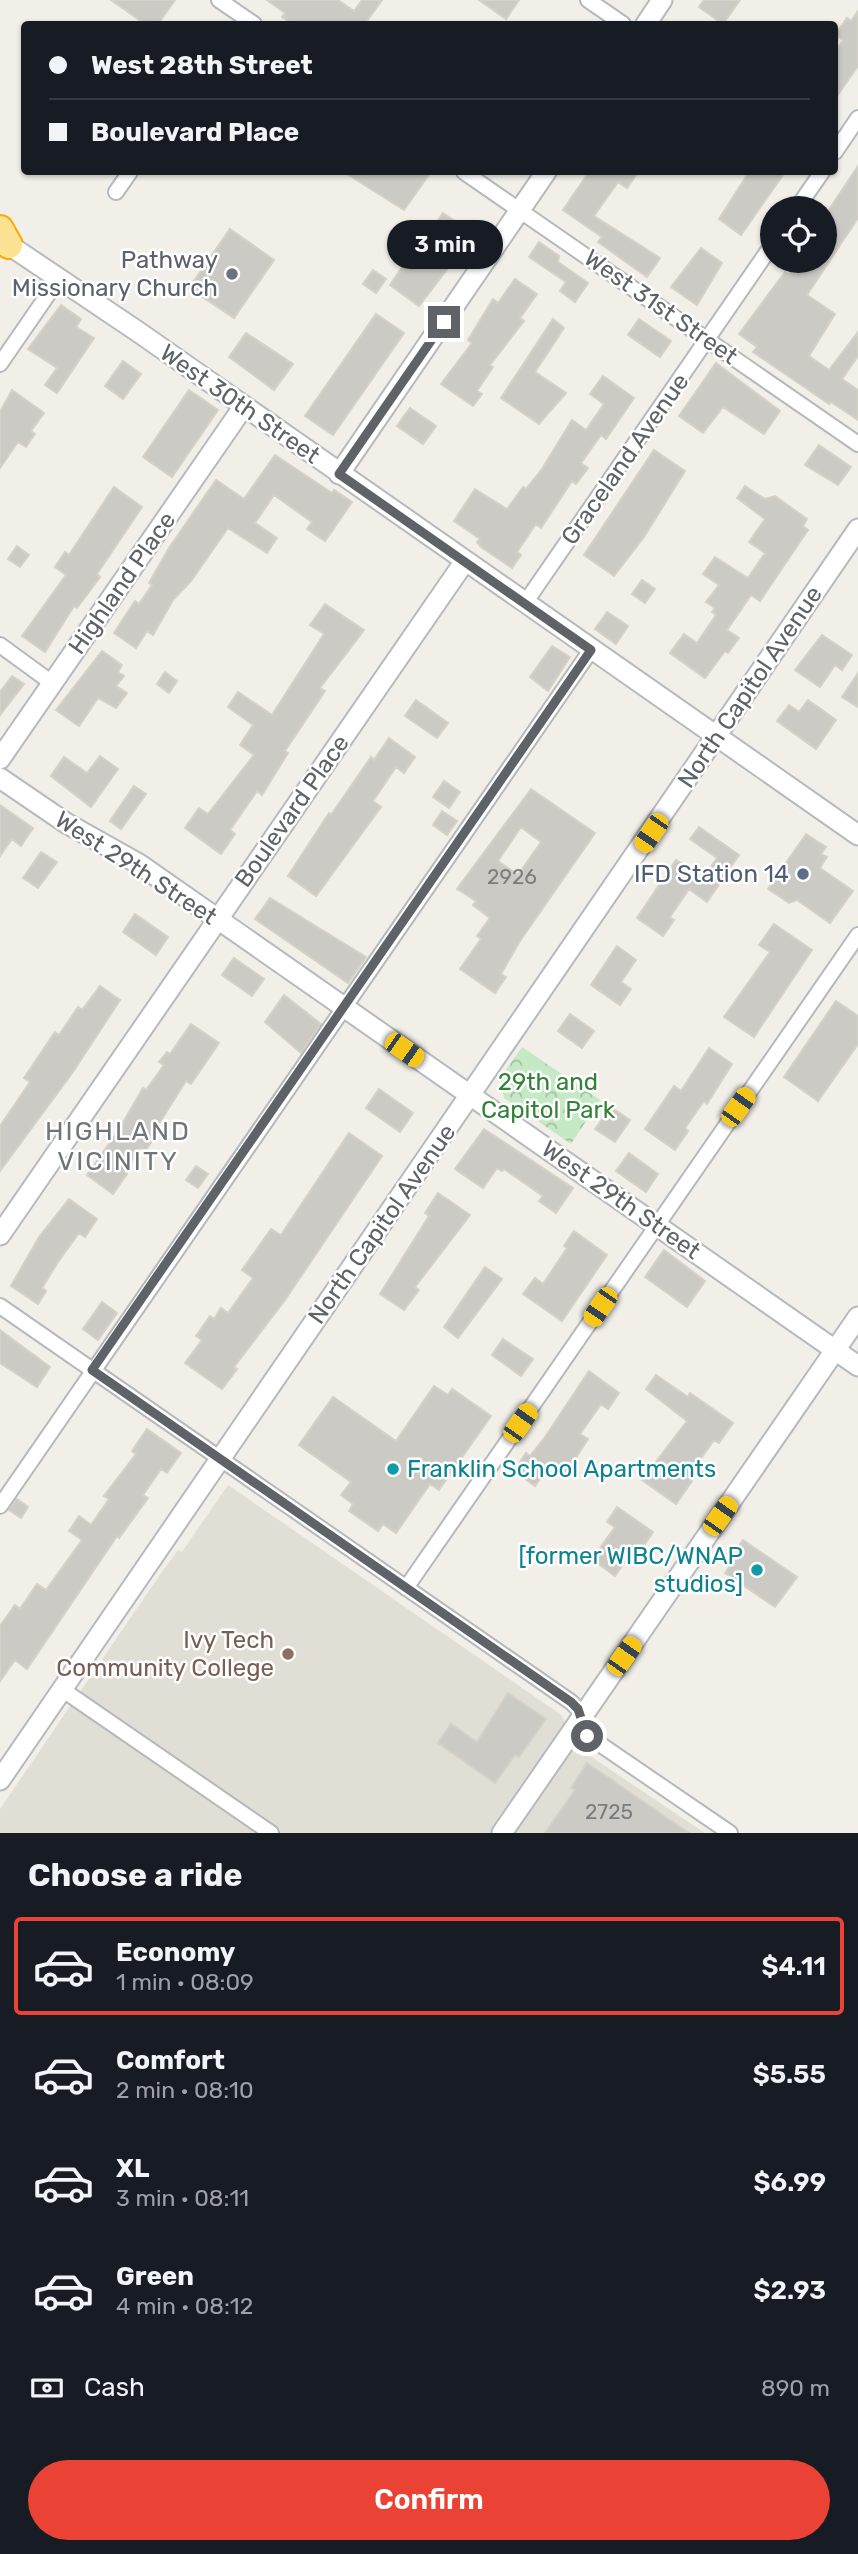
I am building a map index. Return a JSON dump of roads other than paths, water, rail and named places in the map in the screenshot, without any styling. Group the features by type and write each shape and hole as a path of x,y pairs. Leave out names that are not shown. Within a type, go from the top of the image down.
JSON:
{"main road":[{"path":"648,21 662,0"},
{"path":"339,474 544,175"},
{"name":"West 30th Street","path":"3,238 858,835"},
{"name":"Highland Place","path":"0,759 244,406"},
{"name":"North Capitol Avenue","path":"0,1780 471,1097 858,529"},
{"name":"Boulevard Place","path":"0,1235 465,561"},
{"name":"West 29th Street","path":"0,778 66,823 139,864 858,1366"},
{"path":"502,1833 858,1317"}],"street":[{"path":"219,0 237,20"},
{"path":"587,0 618,21"},
{"path":"838,148 858,118"},
{"path":"116,192 128,175"},
{"name":"West 31st Street","path":"468,175 858,444"},
{"path":"805,196 820,175"},
{"name":"Graceland Avenue","path":"526,603 760,263"},
{"path":"0,364 49,293"},
{"path":"0,645 52,684"},
{"path":"0,1506 591,650"},
{"path":"406,1588 858,935"},
{"path":"0,1306 571,1702 578,1709 587,1736 730,1833"},
{"path":"63,1690 271,1833"}],"place":[{"name":"Pathway Missionary Church","path":"232,274"},
{"name":"IFD Station 14","path":"803,874"},
{"name":"Franklin School Apartments","path":"393,1469"},
{"name":"[former WIBC/WNAP studios]","path":"757,1570"},
{"name":"Ivy Tech Community College","path":"288,1654"}],"district":[{"name":"HIGHLAND VICINITY","path":"118,1146"}],"park label":[{"name":"29th and Capitol Park","path":"548,1096"}]}
